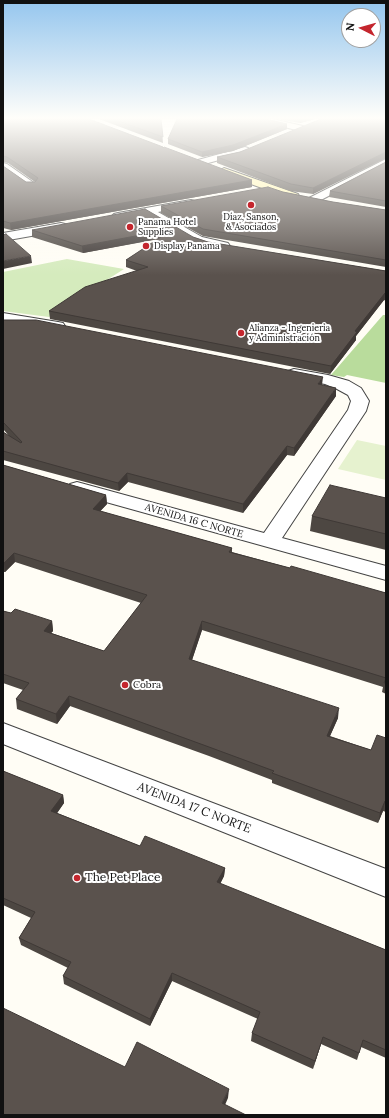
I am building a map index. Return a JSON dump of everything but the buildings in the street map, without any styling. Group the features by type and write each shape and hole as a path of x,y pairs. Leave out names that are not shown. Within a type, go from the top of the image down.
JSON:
{"street":[{"path":"11,171 32,185"},
{"path":"225,171 287,194 326,203"},
{"path":"313,200 371,171"},
{"path":"3,176 16,174"},
{"path":"247,192 270,188"},
{"path":"109,218 201,201"},
{"path":"147,211 198,240 234,248"},
{"path":"3,238 71,225"},
{"path":"3,317 28,320 74,329"},
{"path":"269,542 342,430 357,411 360,401 355,392 343,385 328,380 282,371"},
{"name":"AVENIDA 16 C NORTE","path":"56,482 386,574"},
{"name":"AVENIDA 17 C NORTE","path":"3,733 386,883"}],"green space":[{"path":"67,259 124,269 49,317 3,311 3,272"},
{"path":"383,315 386,315 386,383 347,375 344,377 331,375"},
{"path":"357,440 386,446 386,480 338,469"}],"place":[{"name":"Díaz, Sanson, & Asociados","path":"251,205"},
{"name":"Panama Hotel Supplies","path":"130,227"},
{"name":"Display Panama","path":"146,246"},
{"name":"Alianza - Ingenieria y Administración","path":"241,333"},
{"name":"Cobra","path":"125,685"},
{"name":"The Pet Place","path":"77,878"}]}
